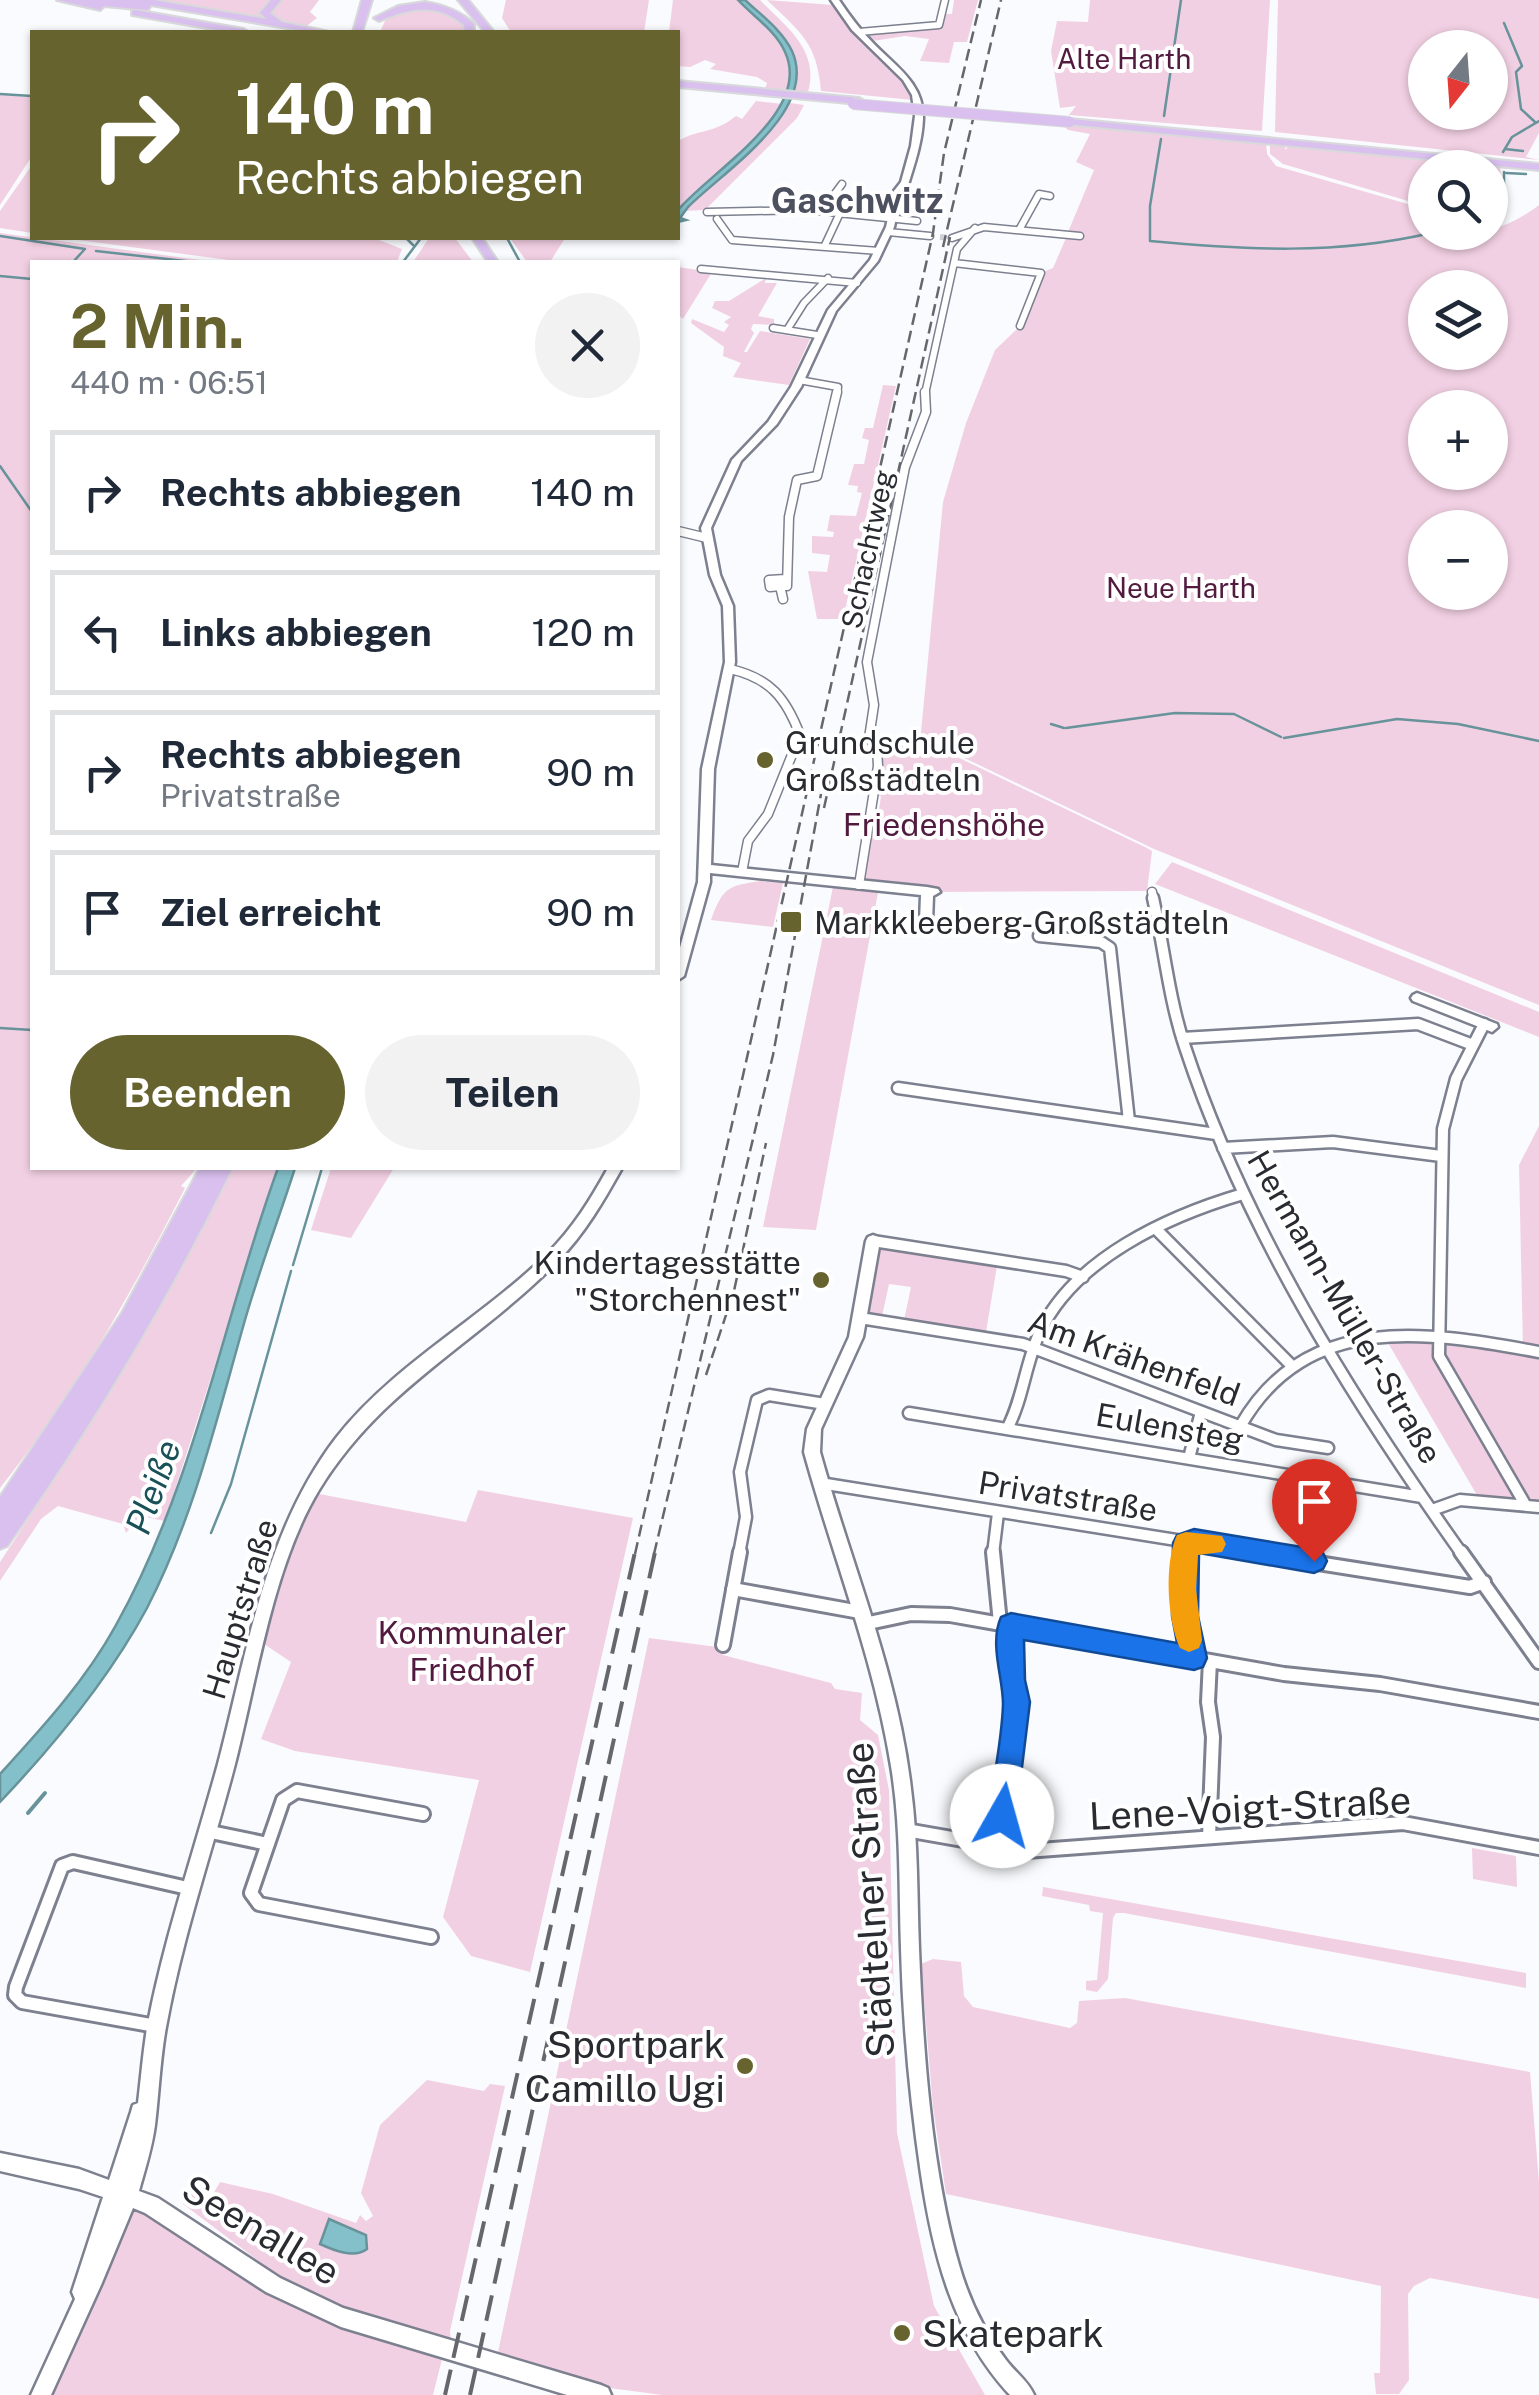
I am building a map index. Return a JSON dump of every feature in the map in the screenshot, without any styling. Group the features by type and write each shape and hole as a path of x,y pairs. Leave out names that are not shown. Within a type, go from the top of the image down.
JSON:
{"highway":[{"path":"62,0 284,30"},
{"path":"88,0 260,30"},
{"path":"137,0 311,30"},
{"path":"276,0 266,15 284,26"},
{"path":"356,30 359,0"},
{"path":"357,30 367,0"},
{"path":"357,30 377,0"},
{"path":"376,30 385,0"},
{"path":"463,0 488,30"},
{"path":"106,3 174,30"},
{"path":"106,3 234,30"},
{"path":"379,18 405,5 438,4 454,10 469,24 469,30"},
{"path":"680,86 743,93"},
{"path":"680,86 1268,137 1539,165"},
{"path":"0,1514 128,1318 207,1170"},
{"path":"0,1540 126,1348 185,1244 221,1170"}],"main road":[{"path":"680,968 706,869 708,769 730,669 728,606 708,552 711,520 733,467 768,430 799,380 832,310 857,284 879,251 918,134 920,103 906,78 859,32 834,0"},
{"path":"706,869 930,891 926,922"},
{"path":"1417,998 1488,1026"},
{"name":"Hauptstraße","path":"41,2395 74,2321 120,2192 140,2155 156,2026 206,1831 274,1580 323,1468 374,1406 541,1266 587,1215 614,1170"},
{"name":"Städtelner Straße","path":"873,1242 853,1346 812,1442 820,1483 891,1715 901,1772 914,2035 941,2242 961,2305 982,2344 1010,2386 1024,2395"},
{"name":"Seenallee","path":"0,2162 120,2192 168,2214 273,2285 340,2317 601,2395"}],"street":[{"path":"859,32 933,27 938,25 944,0"},
{"path":"822,211 842,184"},
{"path":"1019,230 1039,194 1050,196"},
{"path":"707,212 761,208 917,220"},
{"path":"825,246 840,212"},
{"path":"717,219 732,240 740,242 879,251"},
{"path":"952,238 975,228 1080,236"},
{"name":"Schachtweg","path":"859,885 878,755 869,738 874,705 867,662 905,467 926,412 924,390 954,262 975,228"},
{"path":"888,232 936,237"},
{"path":"954,262 1042,272 1020,326"},
{"path":"701,269 748,277 828,278 857,284"},
{"path":"787,330 804,303 828,278"},
{"path":"773,328 817,335"},
{"path":"783,599 788,516 797,480 818,476 834,421 838,387 799,380"},
{"path":"680,530 707,537"},
{"path":"730,669 766,679 778,691 800,735 768,814 748,841 742,872"},
{"name":"Hermann-Müller-Straße","path":"1152,892 1182,1038 1242,1194 1331,1351 1422,1496 1539,1662"},
{"path":"1039,936 1100,942 1110,948 1128,1121"},
{"path":"1182,1038 1418,1024 1474,1045"},
{"path":"1488,1026 1474,1045 1448,1103 1441,1156 1439,1356 1532,1506"},
{"path":"898,1088 1216,1134"},
{"path":"1222,1148 1333,1142 1441,1156"},
{"path":"1008,1429 1035,1348 1054,1306 1082,1277 1155,1228 1214,1201 1242,1194"},
{"path":"1155,1228 1293,1367"},
{"path":"873,1242 1066,1270 1082,1277"},
{"name":"Am Krähenfeld","path":"860,1318 1035,1348 1276,1440 1328,1448"},
{"path":"1240,1425 1260,1395 1293,1367 1331,1351 1386,1336 1440,1335 1539,1352"},
{"path":"722,1645 746,1517 740,1472 757,1400 769,1395 825,1404"},
{"path":"1189,1458 1201,1412"},
{"name":"Eulensteg","path":"909,1413 1422,1496"},
{"name":"Privatstraße","path":"820,1483 1470,1587 1484,1582"},
{"path":"1432,1510 1460,1500 1532,1506"},
{"path":"998,1513 992,1564 1006,1624 1016,1702 998,1846"},
{"path":"1186,1543 1185,1616 1194,1658"},
{"path":"732,1589 862,1618 929,1614 1006,1624 1284,1674 1380,1684 1539,1712"},
{"path":"1209,1837 1213,1737 1208,1702 1210,1661"},
{"path":"424,1814 297,1792 283,1800 251,1892 260,1904 431,1937"},
{"name":"Lene-Voigt-Straße","path":"904,1830 1026,1851 1403,1824 1539,1848"},
{"path":"206,1831 268,1844"},
{"path":"156,2026 22,2002 15,1996 16,1987 62,1866 73,1862 192,1889"}],"green space":[{"path":"138,0 273,0 263,11 269,22 205,8"},
{"path":"277,0 319,0 310,12 317,18 304,28 270,19 269,8"},
{"path":"506,0 649,0 644,30 510,30 502,18"},
{"path":"673,0 738,0 783,51 790,76 788,91 765,89 767,83 757,77 710,69 716,64 705,60 690,67 680,66 680,30 669,30"},
{"path":"745,0 760,0 798,40 809,64 808,92 795,91 796,64 791,51"},
{"path":"767,0 833,5 908,86 913,100 821,91 811,49 798,30"},
{"path":"954,0 978,0 967,42 954,42 949,63 920,61 929,39 905,36 873,41 865,33 901,28 940,29 942,14 952,14"},
{"name":"Alte Harth","path":"1090,0 1270,0 1262,131 1069,115 1076,106 1060,108 1051,51 1057,21 1088,22"},
{"path":"1278,0 1539,0 1539,133 1526,157 1539,160 1508,157 1508,150 1445,150 1275,132"},
{"path":"434,5 463,22 465,30 381,30 389,12"},
{"path":"0,95 30,97 30,159 0,205"},
{"path":"756,101 783,104 765,127 680,208 680,140 736,116 742,119"},
{"path":"790,103 804,105 797,118 705,210 684,211 774,127"},
{"name":"Neue Harth","path":"1062,124 1266,142 1267,154 1276,166 1408,204 1408,250 1508,250 1508,224 1539,205 1539,1005 1154,849 954,753 926,748 926,744 920,743 943,502 966,423 995,350 1019,327 1041,273 1053,268 1066,238 1080,236 1068,232 1094,170 1076,162 1090,134 1068,130"},
{"path":"1270,142 1285,145 1285,150 1289,146 1408,157 1408,201 1283,164 1270,154"},
{"path":"1508,166 1539,169 1508,169"},
{"path":"30,168 30,233 0,228 0,211"},
{"path":"0,233 200,260 30,260 30,1170 195,1170 181,1186 185,1188 101,1342 0,1488"},
{"path":"78,240 379,240 402,249 398,260 229,260"},
{"path":"428,240 456,240 472,260 414,260"},
{"path":"511,240 564,240 551,260 526,260"},
{"path":"680,267 712,272 683,319"},
{"path":"766,278 765,283 777,283 758,316 774,319 774,325 753,324 754,333 744,352 760,331 810,339 789,385 733,377 741,363 723,356 724,347 691,323 692,319 724,332 729,325 724,322 731,317 712,308 715,301 729,301"},
{"path":"883,385 896,386 843,619 817,619 808,571 827,572 830,555 812,553 812,536 833,537 834,532 827,531 830,515 856,516 862,493 857,492 858,486 848,485 854,464 864,464 869,440 862,438 865,428 873,428"},
{"name":"Friedenshöhe","path":"891,744 953,755 1147,848 1152,851 1147,891 934,892 879,887 816,1230 763,1227 834,882 859,884 869,809 879,810 881,796 872,795 877,748"},
{"path":"1172,862 1539,1012 1539,1037 1155,884"},
{"path":"760,881 783,883 773,927 711,920 728,890"},
{"path":"1539,1126 1539,1507 1481,1502 1384,1336 1523,1349 1519,1165"},
{"path":"227,1170 277,1170 165,1521 140,1516 126,1533 123,1524 58,1506 41,1519 0,1581 0,1562 122,1369"},
{"path":"330,1170 393,1170 351,1238 311,1230"},
{"path":"873,1241 998,1260 985,1338 903,1325 911,1287 889,1284 881,1321 860,1318"},
{"name":"Kommunaler Friedhof","path":"478,1490 633,1518 530,1972 471,1956 443,1917 479,1780 295,1751 261,1739 291,1662 258,1640 309,1492 466,1522"},
{"name":"Sportpark Camillo Ugi","path":"649,1638 717,1647 723,1655 831,1683 835,1689 862,1693 860,1720 878,1735 889,1790 897,2133 934,2306 985,2395 663,2395 609,2388 497,2357"},
{"path":"1472,1848 1516,1856 1517,1887 1473,1879"},
{"path":"1043,1887 1526,1973 1526,1988 1116,1913 1108,1979 1097,1992 1086,1990 1086,1981 1097,1980 1103,1913 1090,1911 1089,1905 1042,1896"},
{"path":"933,1959 961,1962 964,1996 973,2007 1070,2028 1077,2023 1079,2001 1125,1998 1530,2072 1539,2182 1539,2299 1430,2278 1414,2286 1408,2294 1409,2380 1399,2394 1376,2394 1374,2373 1380,2373 1381,2286 946,2194 933,2107 921,1964"},
{"path":"427,2080 484,2091 490,2084 505,2086 450,2331 451,2343 352,2311 285,2281 183,2204 187,2195 194,2193 207,2205 220,2182 273,2194 356,2223 360,2215 366,2221 373,2216 361,2193 380,2125"},
{"path":"128,2195 243,2267 444,2351 433,2395 41,2395"}],"water":[{"path":"738,0 745,0 788,43 797,73 792,95 764,138 680,218 680,208 755,138 785,96 790,74 785,52"},
{"path":"277,1170 294,1170 249,1307 202,1470 163,1574 132,1634 98,1685 61,1734 0,1802 0,1774 91,1665 143,1571 187,1458"},
{"path":"329,2219 366,2235 367,2249 350,2253 320,2244"}],"waterway":[{"path":"1164,116 1181,0"},
{"path":"1504,23 1522,66 1516,72 1521,109 1535,122"},
{"path":"0,94 30,96"},
{"path":"1504,150 1512,137 1539,121"},
{"path":"1161,139 1150,206 1150,241 1291,249 1408,238"},
{"path":"1505,149 1523,151"},
{"path":"1508,173 1526,174"},
{"path":"0,236 85,249"},
{"path":"408,240 413,245"},
{"path":"404,260 420,240"},
{"path":"508,240 519,260"},
{"path":"75,260 84,250"},
{"path":"96,251 176,260"},
{"path":"0,276 30,279"},
{"path":"0,466 30,509"},
{"path":"1066,728 1175,713 1234,714 1281,737"},
{"path":"1284,738 1397,719 1458,724 1539,741"},
{"path":"1051,724 1064,728"},
{"path":"0,1028 30,1030"},
{"path":"293,1265 321,1170"},
{"path":"211,1533 231,1484 291,1271"},
{"path":"28,1813 45,1793"}],"tunnel":[{"path":"940,237 952,238"}],"railway":[{"path":"635,1554 933,233 944,153 981,0"},
{"path":"943,247 1001,0"},
{"path":"824,808 950,237"},
{"path":"654,1554 773,1055 821,794"},
{"path":"706,1375 734,1291 766,1143"},
{"path":"445,2395 635,1552"},
{"path":"470,2395 655,1552"}],"slow traffic":[{"path":"1189,1640 1183,1589 1186,1543 1213,1544"}],"place":[{"name":"Grundschule Großstädteln","path":"765,760"},
{"name":"Markkleeberg-Großstädteln","path":"791,922"},
{"name":"Kindertagesstätte \"Storchennest\"","path":"821,1280"},
{"name":"Sportpark Camillo Ugi","path":"745,2066"},
{"name":"Skatepark","path":"902,2333"}],"district":[{"name":"Gaschwitz","path":"857,200"}],"route":[{"path":"1002,1816 1016,1702 1010,1660 1011,1625 1194,1658 1183,1589 1186,1543 1194,1541 1314,1561"}],"water label":[{"name":"Pleiße","path":"153,1487"}]}
